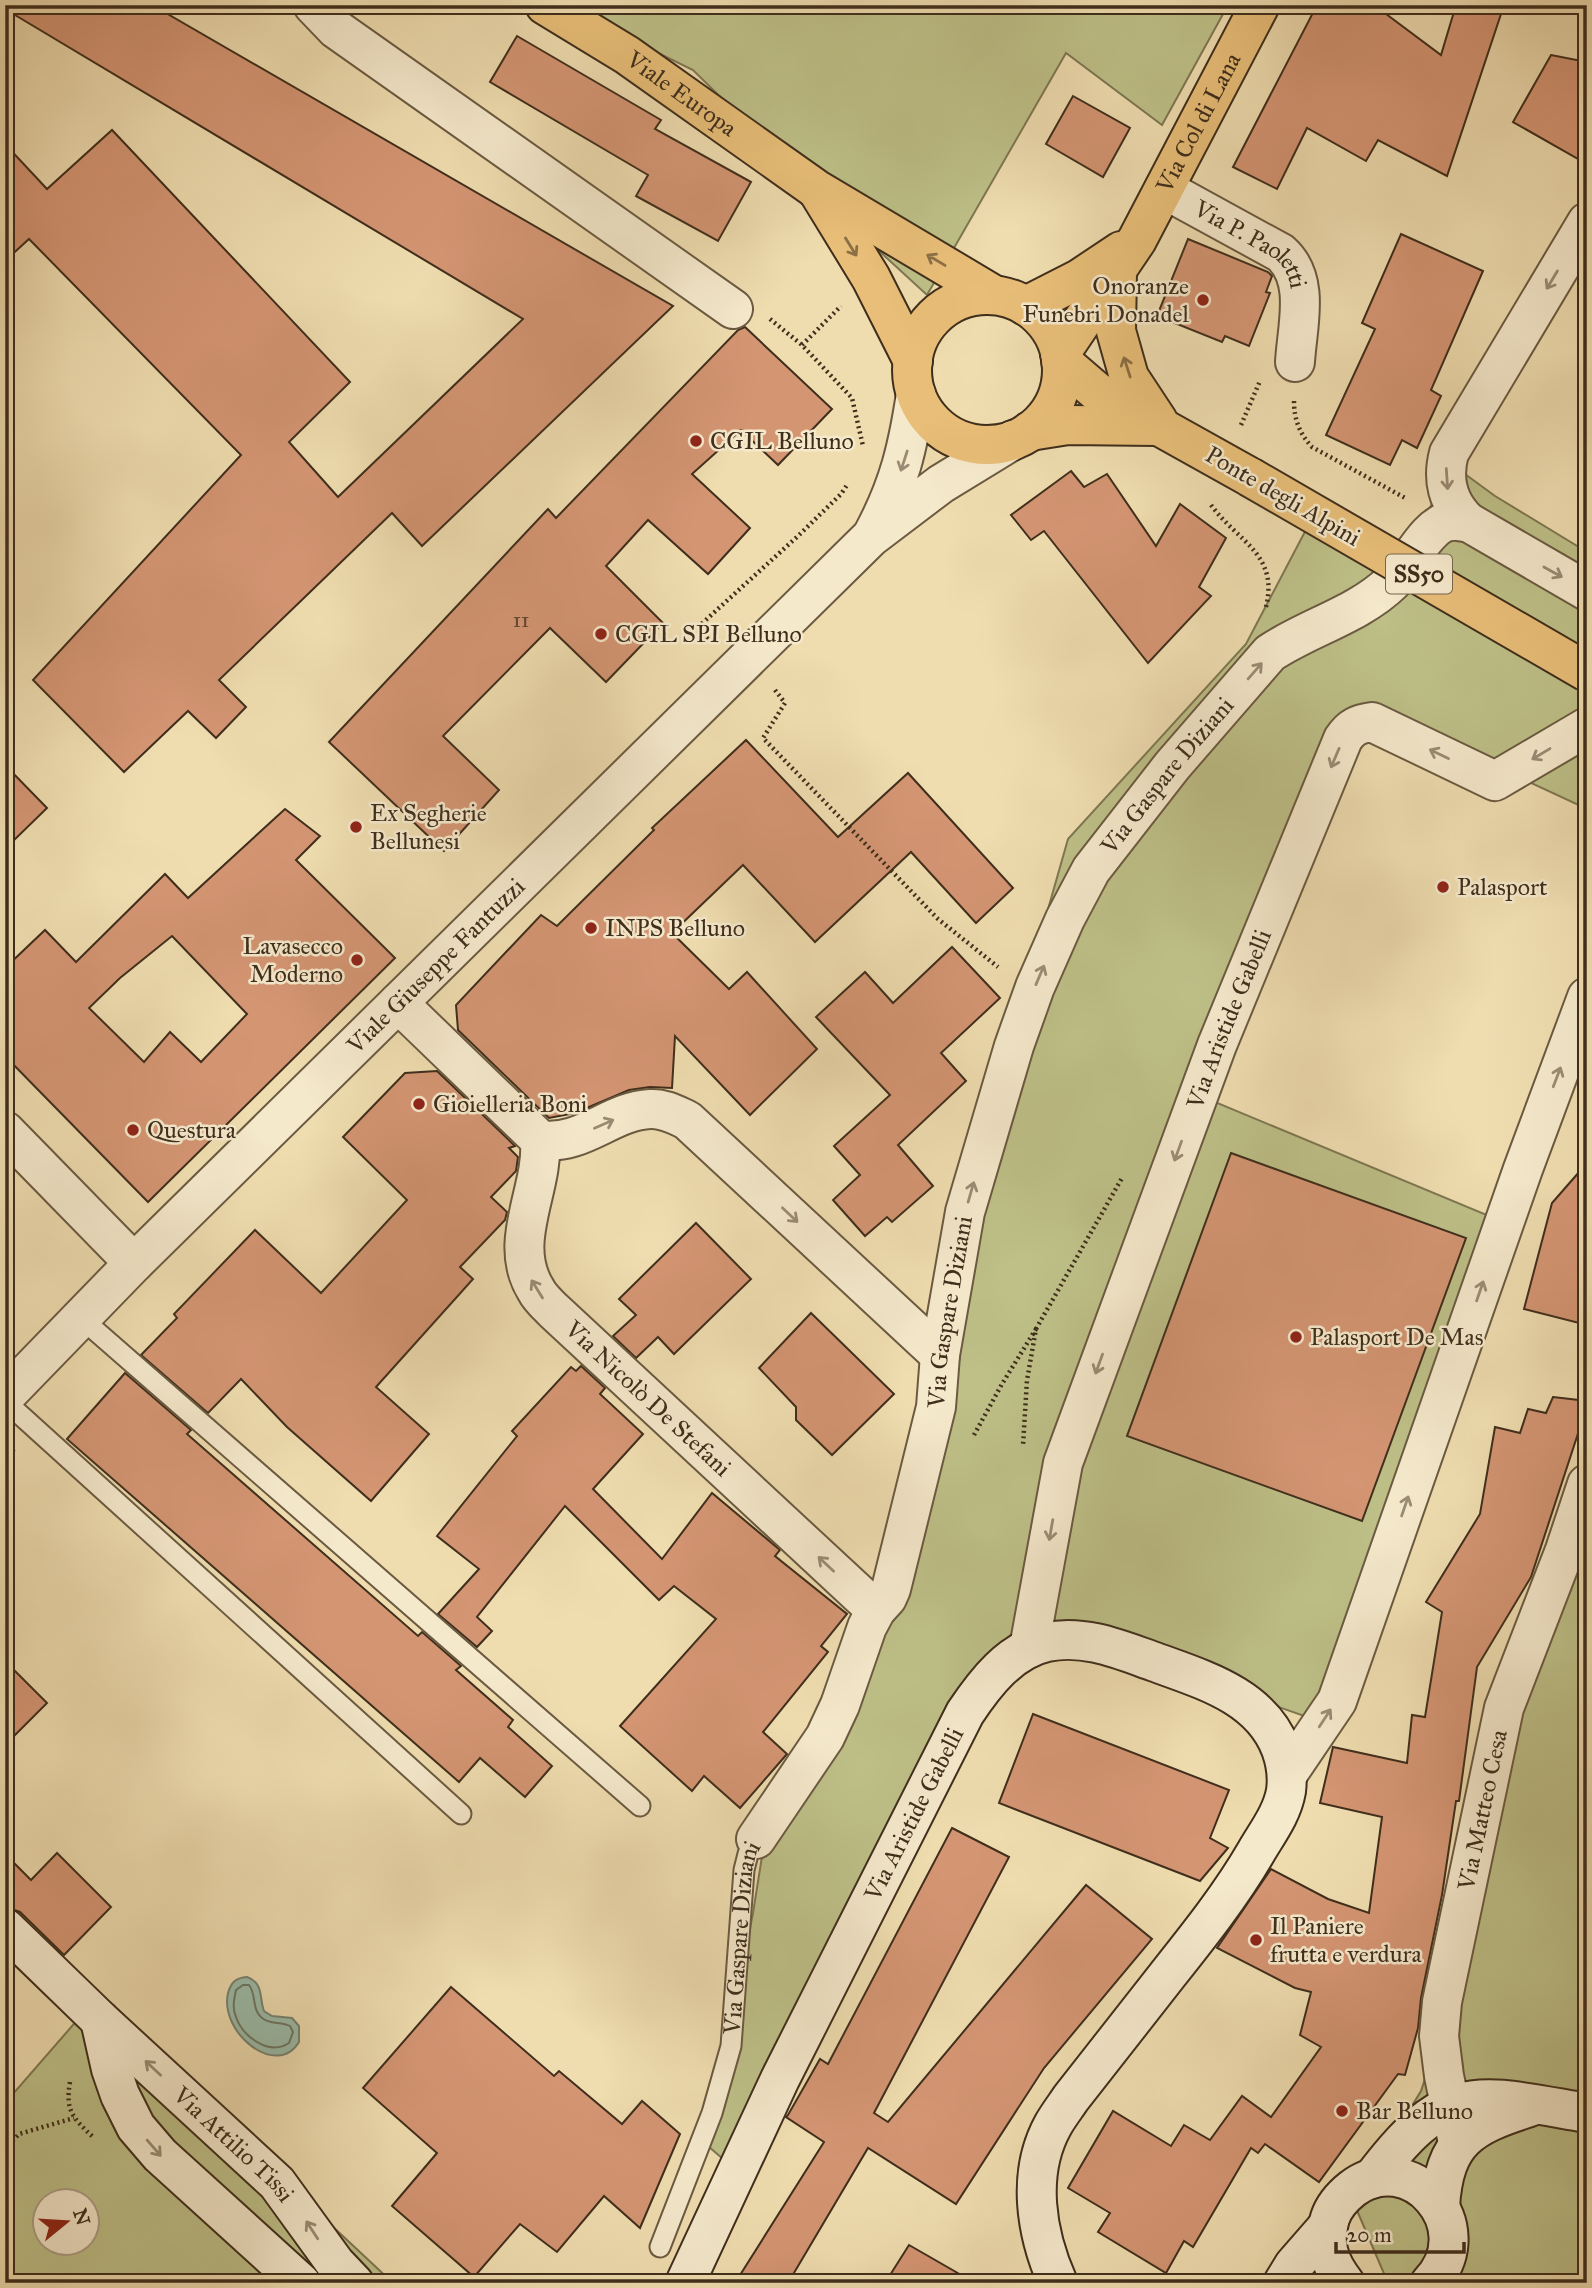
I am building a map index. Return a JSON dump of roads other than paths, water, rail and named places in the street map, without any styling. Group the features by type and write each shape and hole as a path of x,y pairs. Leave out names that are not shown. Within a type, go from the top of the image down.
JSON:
{"main road":[{"name":"Viale Europa","path":"545,5 627,55 816,189 1039,316 1050,329 1061,357"},
{"name":"Via Col di Lana","path":"1061,357 1137,240 1260,5"},
{"name":"Viale Europa","path":"816,189 871,278 915,378 922,408 931,420 955,438 983,445 1022,436"},
{"name":"Via Col di Lana","path":"1010,300 1079,279 1137,240"},
{"name":"Ponte degli Alpini","path":"1117,272 1116,331 1122,354 1129,377 1161,426"},
{"path":"915,378 921,334 940,312 965,298 1010,300"},
{"path":"1022,436 1049,412 1056,400 1062,374 1061,357"},
{"name":"Ponte degli Alpini","path":"1061,357 1096,391 1587,672"},
{"name":"Ponte degli Alpini","path":"1022,436 1068,425 1161,426"}],"street":[{"path":"313,5 336,29 733,309"},
{"name":"Via P. Paoletti","path":"1164,189 1289,260 1300,284 1294,362"},
{"path":"1587,222 1449,453 1445,476 1447,489 1458,513 1468,522 1587,591"},
{"name":"Viale Giuseppe Fantuzzi","path":"871,537 891,500 904,461 915,378"},
{"name":"Viale Giuseppe Fantuzzi","path":"5,1398 134,1263 871,537 941,484 1022,436"},
{"name":"Via Gaspare Diziani","path":"756,1839 833,1722 867,1627 891,1589 936,1407 940,1355 965,1212 1014,1046 1035,987 1065,919 1091,870 1172,766 1270,653 1288,641 1377,596 1394,581 1429,533 1438,526 1450,521 1468,522"},
{"name":"Via Aristide Gabelli","path":"1030,1648 1063,1463 1217,1045 1343,739 1358,724 1371,722 1495,781 1587,727"},
{"name":"Via Aristide Gabelli","path":"1287,1776 1337,1701 1523,1169 1587,997"},
{"path":"398,1003 540,1140 555,1142 572,1138 633,1112 652,1109 669,1111 687,1120 940,1355"},
{"path":"5,1131 134,1263"},
{"name":"Via Nicolò De Stefani","path":"540,1140 541,1155 525,1231 524,1254 528,1274 536,1291 554,1311 876,1610"},
{"name":"Via Matteo Cesa","path":"1458,2147 1439,2036 1442,2002 1504,1708 1565,1550 1587,1484"},
{"name":"Via Aristide Gabelli","path":"685,2283 779,2079 965,1713 994,1674 1011,1659 1046,1642 1065,1640 1110,1646 1217,1685 1249,1704 1277,1739 1287,1776 1286,1793 1279,1813 1228,1898 1071,2098 1052,2127 1040,2163 1036,2201 1042,2240 1058,2283"},
{"name":"Via Attilio Tissi","path":"5,1928 100,2020 277,2183 335,2263 354,2283"},
{"path":"100,2020 111,2069 136,2127 160,2155 301,2283"},
{"path":"1373,2179 1414,2129 1450,2105 1469,2099 1493,2097 1587,2113"},
{"path":"1440,2207 1442,2184 1448,2163 1474,2129 1491,2119 1535,2104"},
{"path":"1343,2283 1333,2268 1326,2247 1328,2226 1333,2210 1343,2196 1357,2185 1373,2179 1392,2178 1411,2182 1428,2192 1440,2207 1448,2226 1449,2247 1437,2277"},
{"path":"1283,2283 1294,2265 1328,2226"},
{"path":"1298,2283 1324,2277 1343,2283"}],"lane":[{"path":"81,1318 640,1806"},
{"path":"5,1398 461,1814"},
{"name":"Via Gaspare Diziani","path":"660,2247 712,2113 731,2046 744,1870 756,1839"}],"water":[{"path":"247,1977 259,1987 264,2011 272,2016 292,2018 299,2026 299,2042 289,2052 277,2056 264,2053 241,2036 232,2023 228,2008 229,1989 234,1981"}],"railway":[{"path":"1579,5 1587,8"}],"place":[{"name":"Onoranze Funebri Donadel","path":"1203,300"},
{"name":"CGIL Belluno","path":"696,441"},
{"name":"CGIL SPI Belluno","path":"601,634"},
{"name":"Ex Segherie Bellunesi","path":"356,827"},
{"name":"Palasport","path":"1443,887"},
{"name":"INPS Belluno","path":"591,928"},
{"name":"Lavasecco Moderno","path":"357,960"},
{"name":"Gioielleria Boni","path":"419,1104"},
{"name":"Questura","path":"133,1130"},
{"name":"Palasport De Mas","path":"1296,1337"},
{"name":"Il Paniere frutta e verdura","path":"1256,1940"},
{"name":"Bar Belluno","path":"1342,2111"}]}
